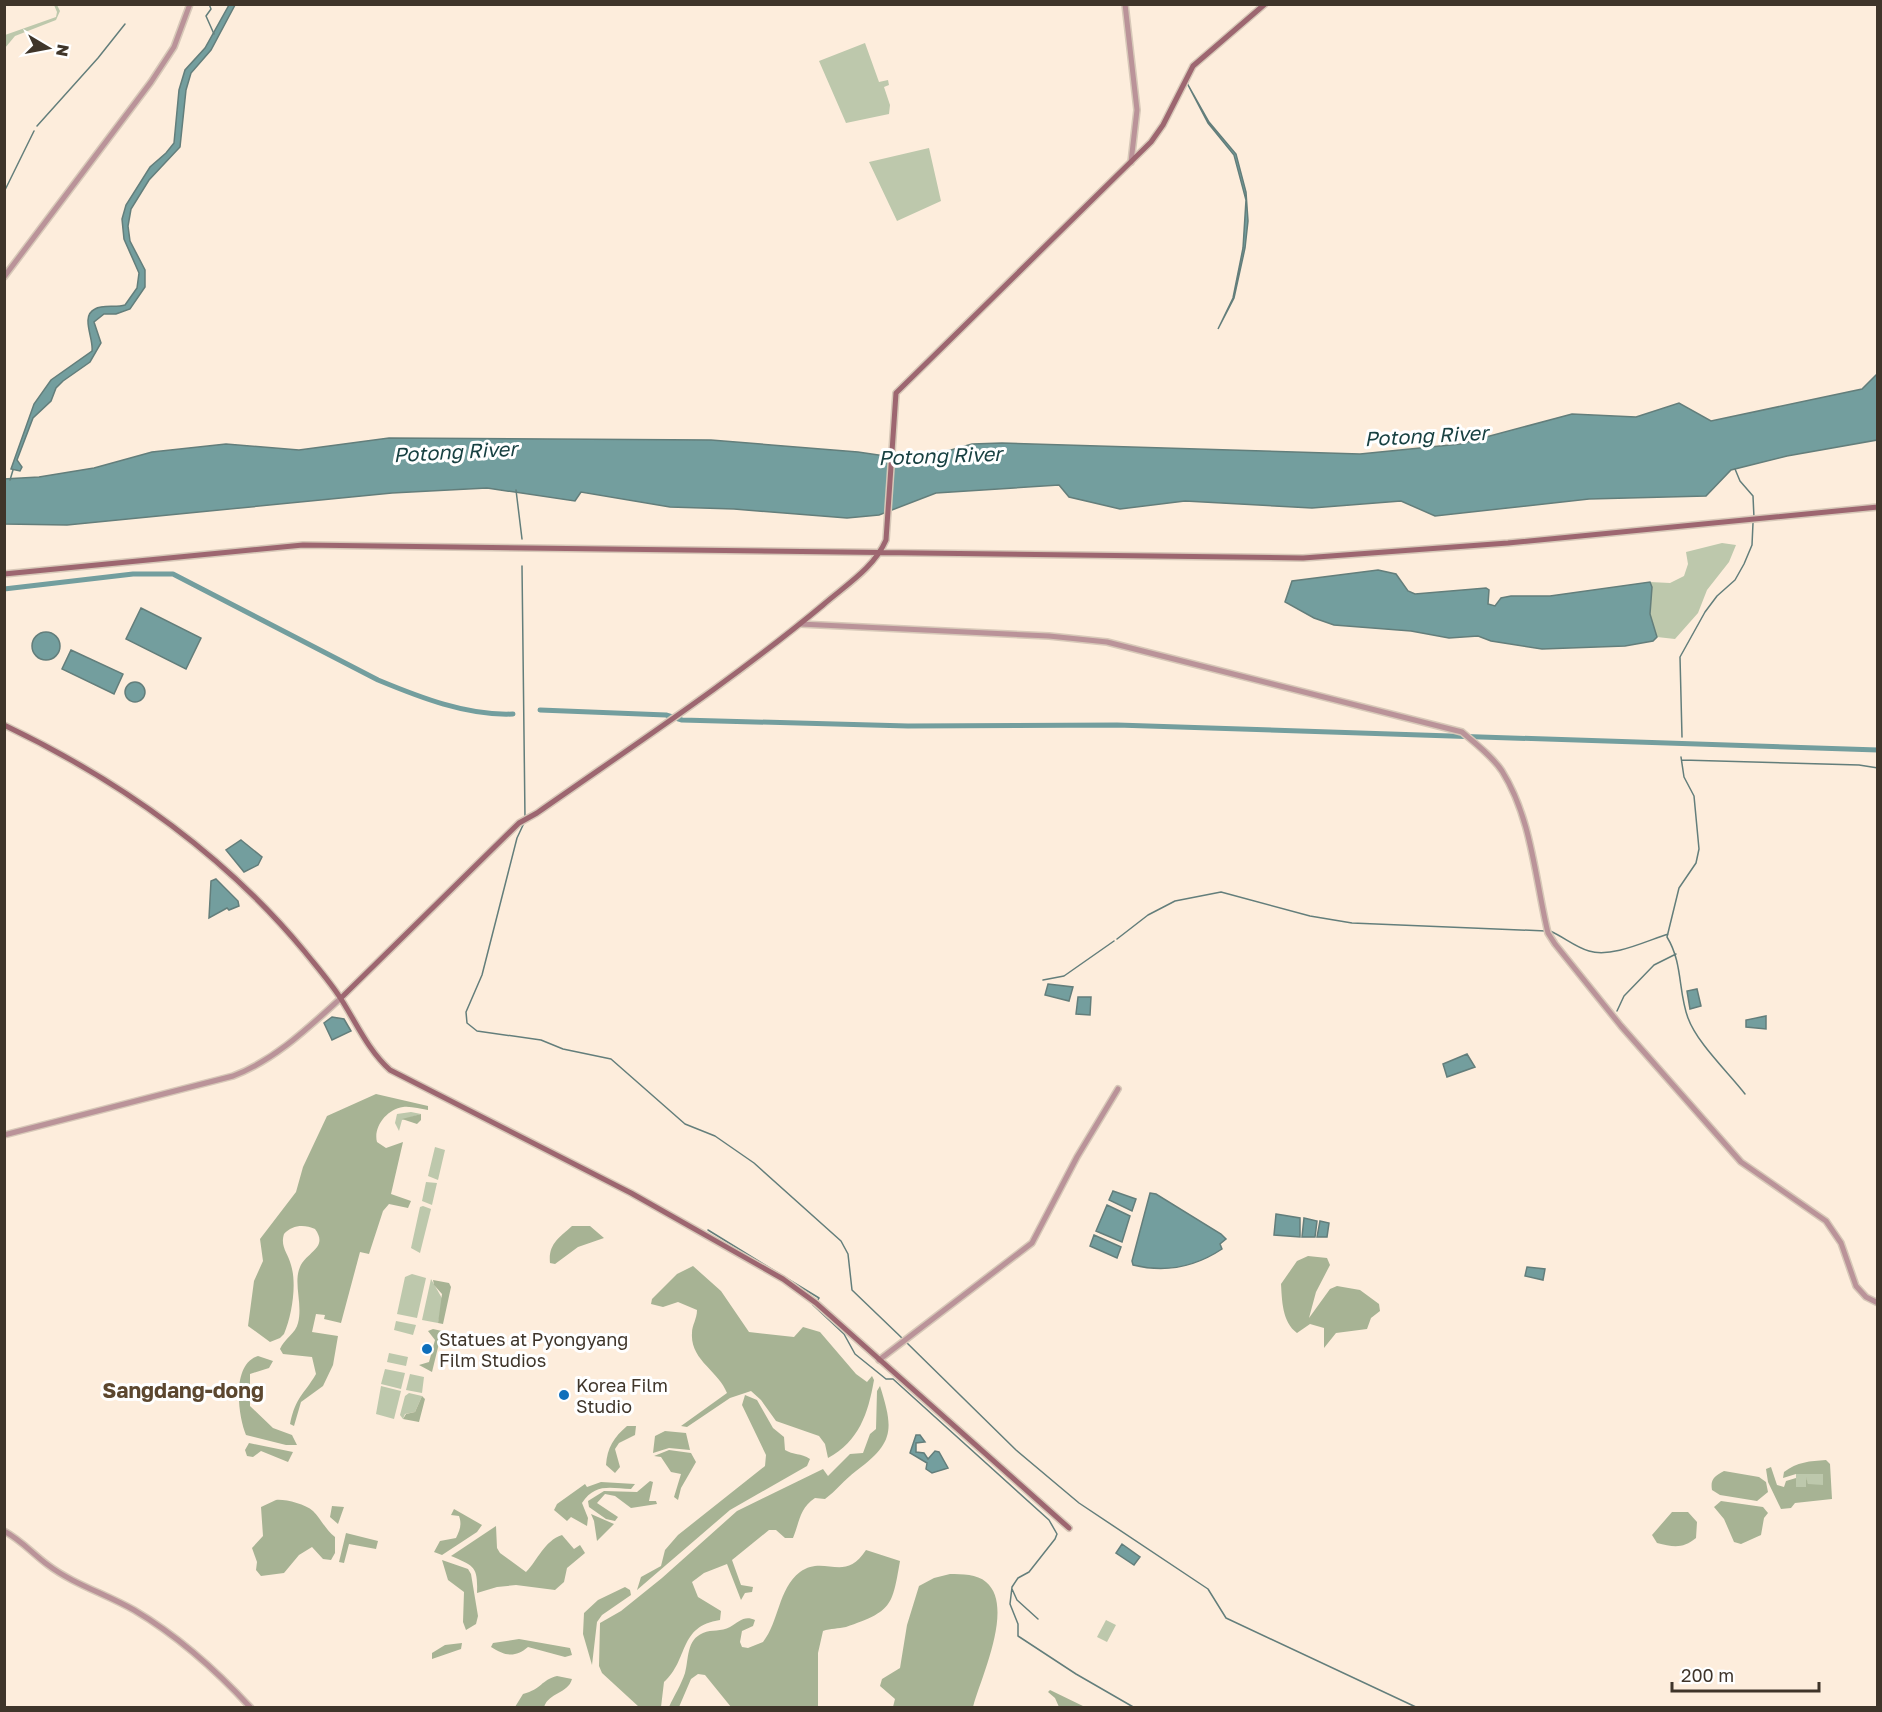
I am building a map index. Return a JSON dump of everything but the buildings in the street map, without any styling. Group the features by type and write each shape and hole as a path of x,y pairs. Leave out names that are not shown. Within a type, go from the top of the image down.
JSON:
{"main road":[{"path":"340,998 519,823 667,723 800,624 869,566 880,553 886,540 896,393 1156,137 1193,66 1264,4"},
{"path":"4,574 303,545 1303,558 1518,543 1878,507"},
{"path":"4,725 127,794 206,850 271,913 340,998 376,1057 390,1070 631,1193 783,1279 816,1303 1069,1528"}],"street":[{"path":"4,277 151,82 174,47 190,4"},
{"path":"1125,4 1137,110 1131,162"},
{"path":"800,624 1049,636 1107,642 1453,728 1466,735 1488,754 1502,771 1513,794 1529,840 1547,931 1621,1026 1736,1156 1826,1221 1841,1243 1856,1286 1866,1297 1878,1303"},
{"path":"4,1135 250,1070 312,1024 340,998"},
{"path":"879,1360 1032,1243 1077,1157 1118,1089"},
{"path":"4,1531 28,1546 48,1565 134,1610 169,1633 204,1662 251,1707"}],"green space":[{"path":"54,5 57,5 60,11 56,20 15,36 5,48 5,35 56,17 57,12"},
{"path":"865,43 879,82 888,80 889,85 884,87 890,105 889,114 846,123 819,61"},
{"path":"929,148 941,201 897,221 869,162"},
{"path":"1722,543 1736,545 1729,562 1707,590 1698,613 1675,639 1657,637 1650,614 1652,587 1650,582 1670,583 1684,576 1688,564 1686,552"},
{"path":"376,1094 428,1106 428,1110 397,1108 382,1120 377,1130 377,1142 386,1148 403,1142 391,1194 411,1201 408,1208 389,1204 383,1211 369,1254 360,1252 341,1323 324,1319 325,1315 316,1314 312,1332 338,1336 333,1365 323,1386 301,1402 294,1426 290,1424 295,1407 316,1374 312,1357 283,1354 280,1349 297,1327 298,1273 303,1262 318,1245 319,1235 315,1229 307,1226 294,1227 284,1234 284,1246 293,1273 293,1300 284,1334 270,1342 248,1326 254,1281 263,1261 260,1239 296,1192 303,1167 327,1116"},
{"path":"411,1112 421,1114 402,1120 399,1131 395,1123 397,1114"},
{"path":"421,1114 421,1120 417,1124 402,1119"},
{"path":"435,1147 445,1150 438,1180 428,1176"},
{"path":"426,1182 437,1183 432,1205 422,1201"},
{"path":"420,1207 431,1209 420,1253 411,1248"},
{"path":"572,1226 590,1226 604,1238 578,1247 555,1264 550,1263 553,1246"},
{"path":"1308,1256 1327,1258 1330,1265 1316,1292 1309,1318 1330,1289 1337,1286 1360,1290 1379,1304 1380,1311 1371,1318 1367,1329 1336,1333 1324,1348 1324,1328 1310,1324 1297,1333 1292,1328 1284,1310 1281,1284 1297,1261"},
{"path":"693,1266 721,1291 749,1332 794,1337 803,1327 820,1332 856,1374 867,1382 872,1376 874,1380 865,1415 855,1435 839,1451 828,1458 825,1444 819,1436 776,1421 761,1400 751,1391 730,1398 687,1427 681,1426 727,1393 696,1351 692,1333 697,1310 678,1302 663,1307 651,1304 652,1299 677,1274"},
{"path":"412,1274 426,1278 417,1318 397,1314 405,1277"},
{"path":"431,1279 443,1300 438,1323 422,1320"},
{"path":"433,1280 449,1283 451,1287 443,1324 438,1323 442,1294 434,1285"},
{"path":"396,1321 416,1325 413,1335 394,1330"},
{"path":"433,1329 442,1331 432,1372 419,1365 429,1362 435,1340 428,1331"},
{"path":"389,1353 408,1357 406,1366 387,1362"},
{"path":"258,1356 273,1361 269,1368 250,1374 250,1406 273,1428 292,1435 297,1445 286,1445 246,1435 239,1404 240,1380 249,1361"},
{"path":"385,1369 405,1373 401,1389 381,1384"},
{"path":"410,1374 424,1377 422,1393 406,1390"},
{"path":"381,1386 401,1391 394,1419 376,1414"},
{"path":"880,1386 889,1425 888,1434 878,1452 825,1499 815,1498 806,1506 793,1538 785,1538 776,1530 769,1530 732,1560 741,1585 753,1587 752,1592 745,1593 741,1600 727,1564 704,1573 692,1582 698,1597 721,1611 720,1620 707,1623 690,1636 672,1673 664,1682 661,1707 639,1707 602,1673 599,1666 600,1623 621,1611 662,1578 737,1511 823,1469 828,1476 850,1454 863,1453 870,1434 876,1429 877,1391"},
{"path":"409,1393 422,1396 415,1412 405,1414 403,1419 400,1415 405,1396"},
{"path":"745,1395 757,1400 773,1428 784,1437 785,1450 810,1459 807,1466 730,1510 637,1590 641,1577 661,1566 665,1550 678,1535 765,1466 766,1455 742,1405"},
{"path":"422,1396 425,1399 419,1422 403,1419 406,1414 415,1412"},
{"path":"627,1426 636,1426 635,1435 619,1443 615,1449 620,1467 615,1473 606,1465 608,1453 618,1434"},
{"path":"665,1431 686,1433 690,1450 669,1448 653,1453 655,1436"},
{"path":"249,1443 293,1452 288,1462 261,1451 253,1457 247,1456 245,1450"},
{"path":"669,1450 691,1453 696,1462 681,1488 678,1500 674,1497 681,1474 671,1472 661,1457 654,1456"},
{"path":"1826,1460 1830,1464 1832,1499 1795,1503 1791,1508 1781,1509 1768,1482 1766,1469 1771,1467 1777,1485 1784,1487 1786,1481 1796,1478 1796,1487 1806,1487 1806,1477 1808,1484 1823,1485 1823,1474 1796,1474 1783,1478 1784,1472 1794,1466"},
{"path":"1724,1471 1759,1477 1766,1482 1768,1492 1757,1501 1720,1495 1712,1490 1712,1483 1716,1476"},
{"path":"1796,1474 1824,1474 1824,1485 1808,1485 1806,1478 1806,1487 1796,1487"},
{"path":"650,1481 653,1482 649,1501 656,1501 657,1504 631,1508 615,1496 605,1494 597,1503 618,1517 615,1521 606,1519 589,1507 588,1501 604,1491 637,1492"},
{"path":"601,1482 635,1484 631,1489 604,1488 592,1492 582,1503 588,1518 587,1526 571,1517 567,1521 554,1510 557,1504 585,1484 587,1487"},
{"path":"276,1500 300,1504 316,1514 335,1537 335,1553 331,1560 323,1559 312,1547 299,1555 284,1573 261,1576 256,1570 257,1562 252,1548 263,1536 261,1507"},
{"path":"1721,1501 1763,1507 1768,1513 1764,1518 1761,1535 1741,1544 1734,1542 1724,1519 1714,1507"},
{"path":"332,1506 344,1507 338,1524 330,1517"},
{"path":"454,1509 482,1525 477,1532 442,1555 434,1552 440,1541 456,1538 459,1530 459,1516 451,1515"},
{"path":"1672,1512 1688,1512 1697,1522 1696,1538 1687,1544 1678,1546 1657,1543 1652,1535"},
{"path":"591,1514 614,1524 597,1541 594,1521"},
{"path":"496,1526 497,1548 500,1553 526,1572 546,1546 562,1535 574,1549 580,1545 585,1553 567,1568 564,1582 555,1590 516,1585 497,1587 477,1593 477,1577 473,1568 451,1556"},
{"path":"346,1533 378,1541 376,1549 349,1544 344,1563 339,1562"},
{"path":"866,1550 900,1561 892,1598 881,1611 873,1616 846,1627 823,1631 818,1653 818,1707 731,1707 705,1675 698,1674 691,1679 679,1707 669,1707 685,1673 691,1645 698,1636 706,1632 727,1629 748,1618 755,1620 753,1626 742,1631 740,1642 742,1647 748,1648 763,1642 787,1587 800,1572 809,1567 850,1565 858,1560"},
{"path":"442,1560 468,1569 471,1574 478,1616 476,1624 466,1630 463,1622 464,1592 448,1580"},
{"path":"950,1574 969,1575 982,1579 994,1593 997,1607 997,1624 993,1642 973,1707 893,1707 895,1699 880,1686 882,1679 900,1668 907,1625 919,1586 934,1578"},
{"path":"625,1587 630,1590 631,1595 602,1615 597,1622 592,1665 583,1634 584,1613 598,1600"},
{"path":"1106,1620 1116,1625 1107,1642 1097,1637"},
{"path":"519,1639 570,1648 572,1655 565,1657 528,1647 519,1653 510,1654 491,1647 493,1643"},
{"path":"462,1643 461,1649 432,1659 432,1653 445,1645"},
{"path":"557,1676 572,1679 567,1688 550,1698 544,1707 515,1707 523,1694"},
{"path":"1050,1690 1085,1707 1059,1707 1055,1698 1048,1692"}],"water":[{"path":"229,5 235,5 211,50 191,73 186,90 180,147 149,180 131,209 128,226 130,241 145,270 145,287 130,309 116,314 104,314 94,322 101,343 90,362 63,381 56,388 51,401 33,418 17,460 22,467 20,471 11,469 34,404 51,380 92,351 88,322 91,312 102,307 125,305 137,288 139,273 124,239 122,219 126,205 150,167 174,143 179,90 185,70 205,48"},
{"path":"1187,83 1209,122 1236,154 1246,192 1248,221 1245,248 1234,298 1218,329 1233,298 1243,248 1246,200 1234,155 1208,123"},
{"name":"Potong River","path":"1877,374 1877,440 1787,456 1731,470 1706,496 1589,499 1435,516 1401,501 1312,508 1185,501 1120,509 1069,497 1059,485 936,493 879,515 847,518 734,509 670,507 581,492 575,501 487,488 392,493 67,525 5,524 4,479 39,477 94,468 152,452 226,444 299,450 389,438 711,440 858,452 899,458 951,450 972,444 1002,443 1360,454 1460,444 1572,414 1636,417 1679,403 1711,421 1862,389"},
{"path":"1378,570 1396,574 1408,591 1415,594 1486,588 1489,590 1488,604 1495,606 1501,598 1511,596 1550,596 1650,582 1652,587 1650,614 1657,637 1653,641 1625,646 1542,649 1491,641 1478,636 1449,638 1411,631 1334,625 1314,618 1285,602 1292,581"},
{"path":"141,608 201,638 186,669 126,639"},
{"path":"46,632 56,636 60,646 56,656 46,660 36,656 32,646 36,636"},
{"path":"71,650 123,674 114,694 62,669"},
{"path":"135,682 142,685 145,692 142,699 135,702 128,699 125,692 128,685"},
{"path":"241,840 262,857 258,865 244,872 226,850"},
{"path":"216,879 238,901 239,906 229,910 227,908 209,918 211,881"},
{"path":"1048,984 1073,987 1069,1001 1045,995"},
{"path":"1697,989 1701,1006 1690,1009 1687,991"},
{"path":"1078,997 1091,997 1090,1015 1076,1014"},
{"path":"1766,1016 1766,1029 1746,1027 1746,1020"},
{"path":"332,1017 344,1019 351,1031 332,1040 324,1023"},
{"path":"1467,1054 1475,1067 1447,1077 1443,1064"},
{"path":"1113,1191 1136,1199 1132,1211 1109,1200"},
{"path":"1150,1193 1156,1194 1221,1234 1226,1239 1220,1244 1222,1249 1201,1260 1179,1267 1157,1268 1133,1265 1132,1261"},
{"path":"1107,1205 1130,1216 1122,1242 1096,1231"},
{"path":"1276,1214 1300,1218 1300,1237 1274,1235"},
{"path":"1304,1218 1317,1221 1315,1237 1302,1237"},
{"path":"1320,1221 1329,1223 1327,1237 1317,1237"},
{"path":"1094,1235 1121,1247 1117,1258 1090,1246"},
{"path":"1527,1267 1545,1269 1543,1280 1525,1276"},
{"path":"916,1435 920,1435 925,1442 916,1443 916,1452 924,1453 928,1459 935,1451 939,1452 948,1468 932,1473 926,1469 927,1463 910,1453"},
{"path":"1122,1544 1140,1557 1134,1565 1116,1553"}],"waterway":[{"path":"209,4 211,9 206,16 214,34"},
{"path":"37,126 125,24"},
{"path":"4,192 34,131"},
{"path":"1735,469 1740,481 1753,496 1754,518"},
{"path":"10,480 13,470"},
{"path":"516,490 522,539"},
{"path":"1682,737 1680,657 1705,612 1717,596 1735,580 1744,564 1752,545 1753,523"},
{"path":"522,566 525,818"},
{"path":"4,589 133,574 173,574 378,680 461,709 513,714"},
{"path":"540,710 666,715 682,720 908,726 1117,725 1878,750"},
{"path":"1681,757 1684,777 1694,796 1699,849 1696,863 1679,888 1667,937 1676,957 1685,1008 1692,1028 1745,1094"},
{"path":"1682,760 1859,765 1878,768"},
{"path":"524,823 517,838 482,975 466,1012 467,1023 477,1031 541,1040 563,1049 611,1059 685,1124 715,1136 754,1163 841,1241 848,1254 852,1290 903,1339"},
{"path":"1117,939 1148,915 1175,901 1221,892 1310,916 1352,923 1546,931"},
{"path":"1550,931 1584,949 1598,953 1618,951 1668,934"},
{"path":"1043,980 1064,976 1114,941"},
{"path":"1617,1011 1624,996 1654,965 1676,954"},
{"path":"708,1230 819,1298 817,1301"},
{"path":"813,1305 844,1334 855,1354 886,1379 893,1379 1049,1520 1057,1534 1055,1539 1029,1572 1018,1578 1012,1587 1010,1604 1018,1624 1018,1636 1076,1674 1135,1708"},
{"path":"906,1342 1016,1450 1079,1503 1208,1589 1226,1618 1418,1708"},
{"path":"1012,1589 1017,1600 1038,1619"}],"place":[{"name":"Statues at Pyongyang Film Studios","path":"427,1349"},
{"name":"Korea Film Studio","path":"564,1395"}],"district":[{"name":"Sangdang-dong","path":"183,1390"}]}
